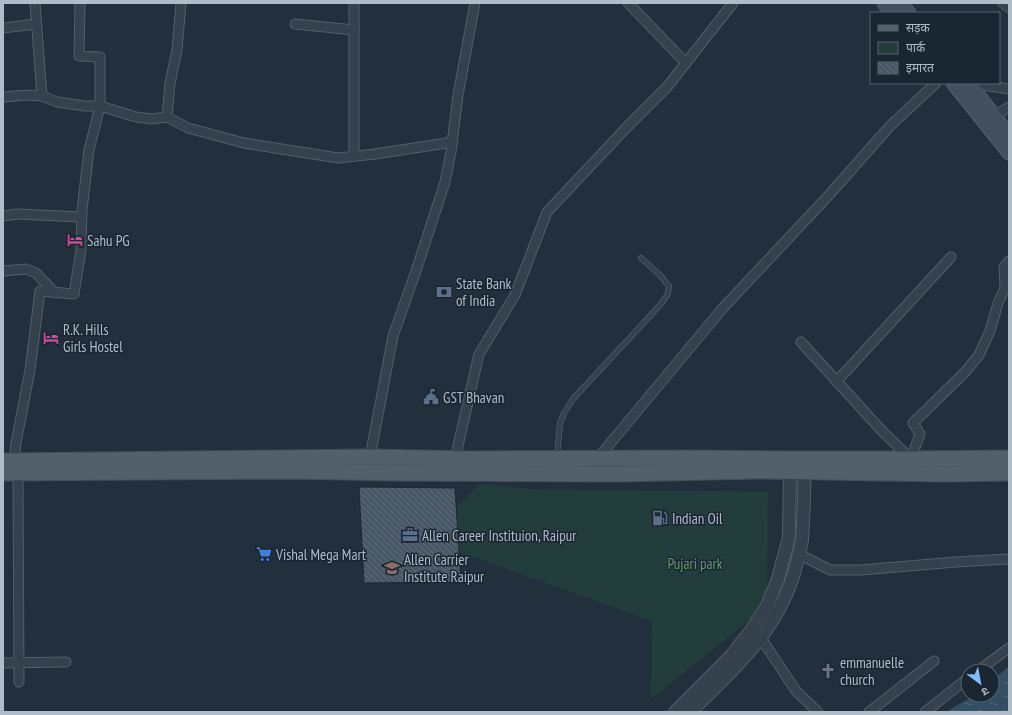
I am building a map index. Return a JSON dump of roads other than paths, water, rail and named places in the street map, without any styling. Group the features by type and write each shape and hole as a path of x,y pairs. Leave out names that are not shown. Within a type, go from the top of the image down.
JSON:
{"main road":[{"path":"884,3 891,12"},
{"path":"900,3 908,12"},
{"path":"963,84 994,116 1009,135"},
{"path":"963,84 1009,153"},
{"path":"3,472 12,465 370,457 455,459 598,458 946,474 1009,473"},
{"path":"12,465 407,474 617,474 911,459 1009,458"}],"street":[{"path":"35,3 42,96"},
{"path":"19,682 12,465 30,370 40,291 74,294 81,250 81,217 89,150 100,106 100,57 79,56 80,3"},
{"path":"168,117 170,83 177,50 181,3"},
{"path":"354,3 354,156"},
{"path":"370,457 393,336 445,182 458,95 476,3"},
{"path":"628,3 686,63"},
{"path":"455,459 479,354 515,295 547,212 667,87 733,3"},
{"path":"1003,3 1009,8"},
{"path":"3,28 36,24"},
{"path":"295,24 354,30"},
{"path":"598,458 722,309 829,195 890,126 935,84"},
{"path":"963,84 1009,89"},
{"path":"3,97 27,94 42,96 56,102 71,105 100,106 136,117 152,119 168,117 188,128 244,143 338,158 452,142"},
{"path":"994,116 1009,107"},
{"path":"3,216 17,214 81,217"},
{"path":"837,382 951,257"},
{"path":"801,342 882,431 911,459 920,434 913,423 966,371 979,355 990,331 998,303 1005,288 1004,268 1009,260"},
{"path":"3,271 26,269 36,273 55,293"},
{"path":"690,712 734,670 768,629 785,600 790,588 802,539 797,466"},
{"path":"675,712 732,656 767,606 778,579 788,537 797,466"},
{"path":"799,554 830,570 861,570 1009,559"},
{"path":"761,638 796,691 818,712"},
{"path":"989,663 1009,648"},
{"path":"869,712 934,661"},
{"path":"3,663 66,662"},
{"path":"925,712 960,684"}],"lane":[{"path":"557,458 560,423 564,413 573,399 661,304 668,294 669,286 666,280 641,258"}],"water":[{"path":"1009,667 1009,712 946,712 961,703 1000,703 1000,674"}],"place":[{"name":"Sahu PG","path":"75,240"},
{"name":"State Bank of India","path":"444,292"},
{"name":"R.K. Hills Girls Hostel","path":"51,338"},
{"name":"GST Bhavan","path":"431,397"},
{"name":"Indian Oil","path":"660,518"},
{"name":"Allen Career Instituion, Raipur","path":"410,535"},
{"name":"Vishal Mega Mart","path":"264,554"},
{"name":"Allen Carrier Institute Raipur","path":"392,568"},
{"name":"emmanuelle church","path":"828,671"}],"park label":[{"name":"Pujari park","path":"695,563"}]}
